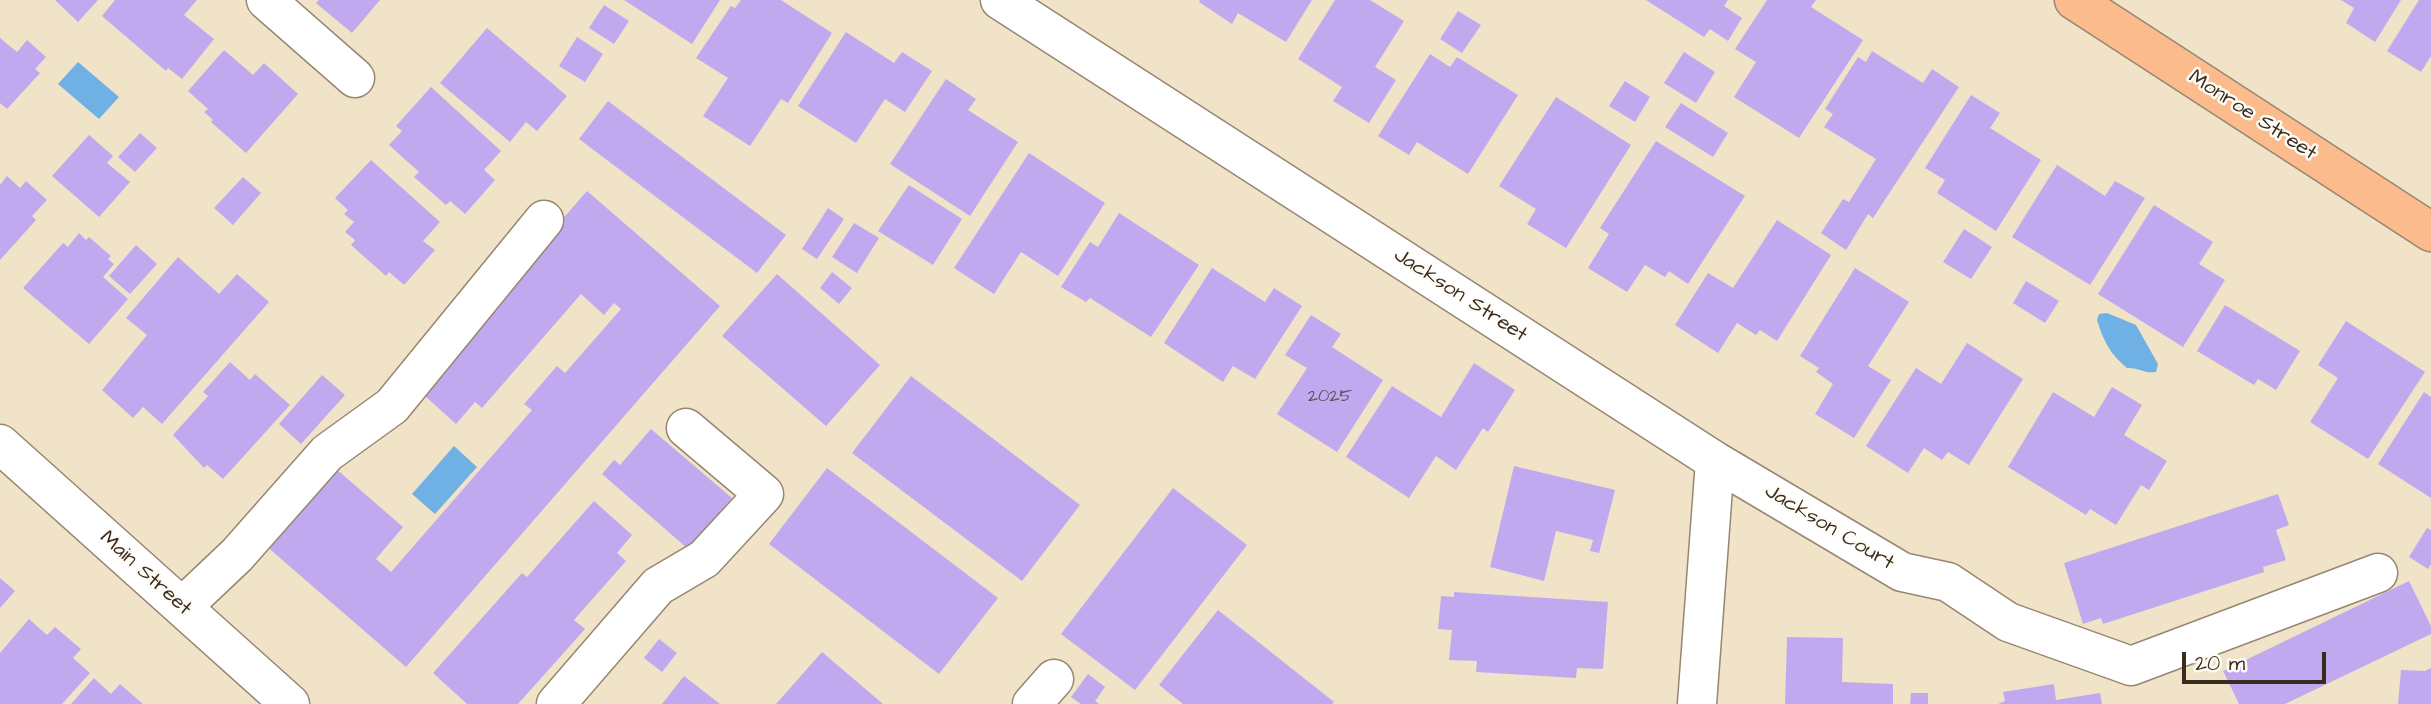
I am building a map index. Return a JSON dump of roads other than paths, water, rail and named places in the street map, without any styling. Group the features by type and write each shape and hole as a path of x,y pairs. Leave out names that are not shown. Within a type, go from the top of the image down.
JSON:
{"main road":[{"name":"Monroe Street","path":"2074,0 2431,232"}],"street":[{"path":"266,0 355,78"},
{"name":"Jackson Street","path":"1000,0 1715,461"},
{"path":"182,607 237,555 327,453 392,406 544,220"},
{"path":"556,704 659,586 704,559 764,494 686,428"},
{"name":"Main Street","path":"0,444 290,704"},
{"path":"1697,704 1715,461"},
{"name":"Jackson Court","path":"1715,461 1902,572 1948,582 2007,622 2131,666 2378,573"}],"water":[{"path":"78,62 119,97 99,119 58,84"},
{"path":"2107,313 2136,325 2158,364 2156,372 2127,368 2116,357 2097,320 2099,314"},
{"path":"454,446 477,467 435,514 412,494"}]}
